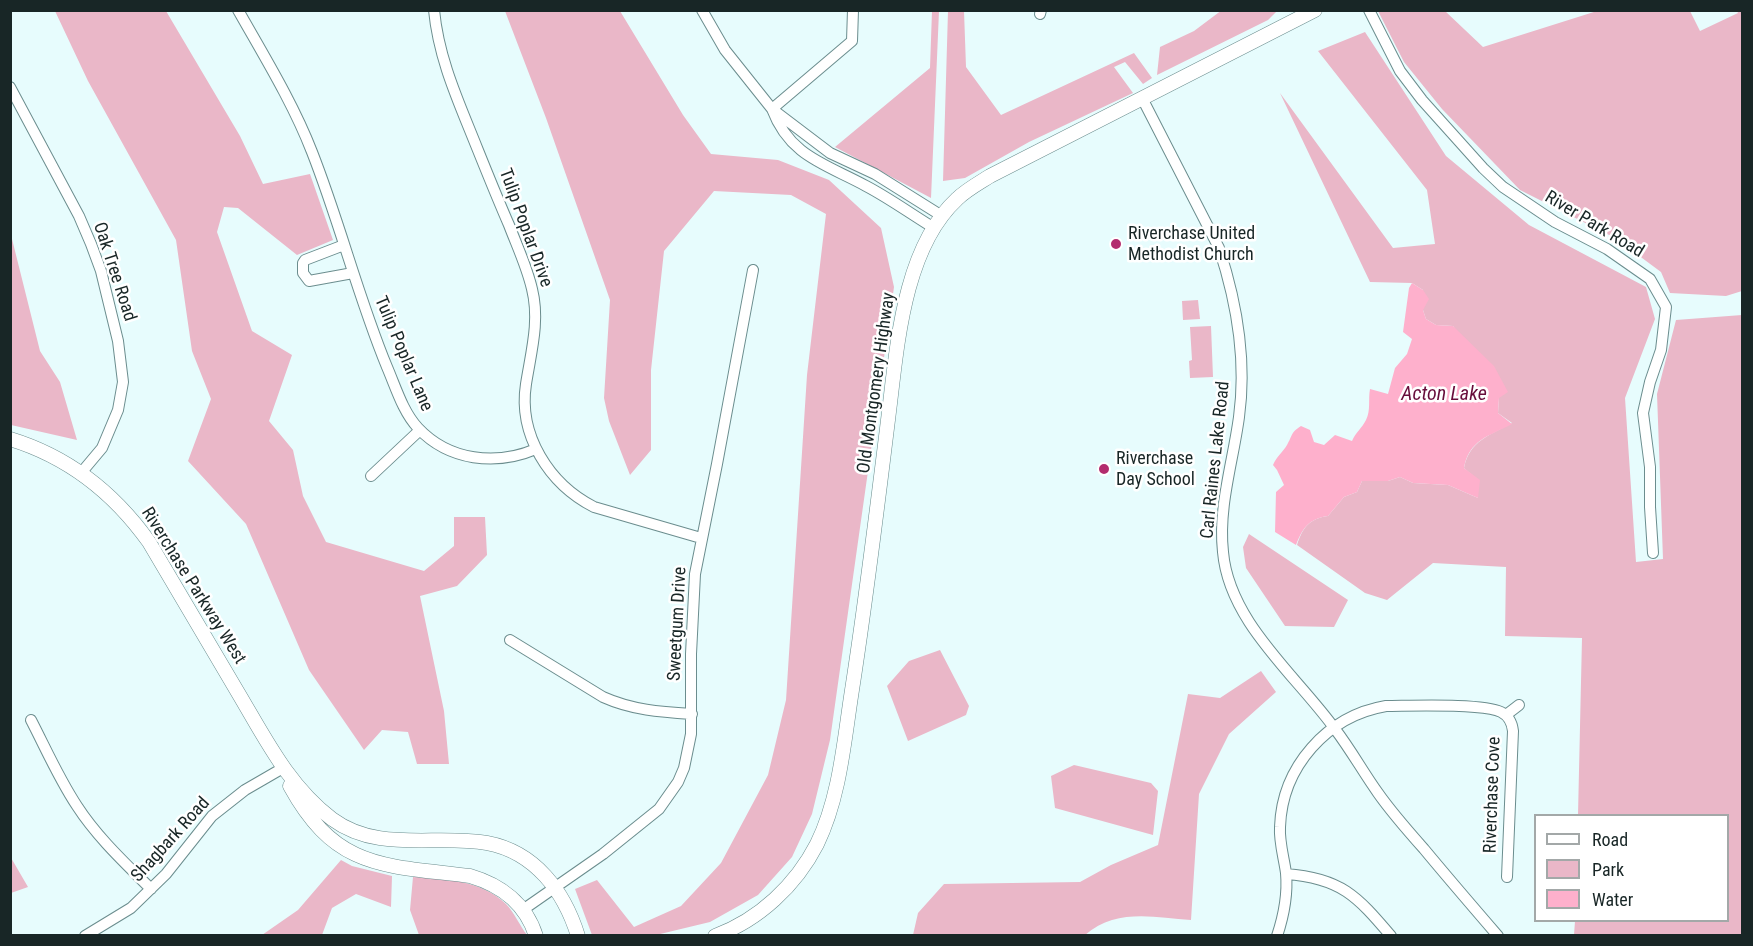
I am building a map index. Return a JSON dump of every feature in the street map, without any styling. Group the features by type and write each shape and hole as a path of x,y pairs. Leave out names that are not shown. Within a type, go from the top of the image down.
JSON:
{"street":[{"name":"Tulip Poplar Lane","path":"238,10 305,133 353,273 400,399 408,413 420,430 441,446 471,458 509,458 536,449"},
{"name":"Tulip Poplar Drive","path":"434,10 438,40 448,76 533,291 535,340 525,396 529,424 541,460 556,478 583,502 605,511 701,538"},
{"path":"702,10 725,50 772,109 784,135 819,163 868,187 934,228"},
{"path":"772,109 852,41 853,10"},
{"path":"1270,33 1290,10"},
{"name":"Old Montgomery Highway","path":"715,936 747,920 796,878 818,842 831,810 839,776 865,603 902,323 916,264 934,228 957,199 990,176 1315,10"},
{"name":"River Park Road","path":"1368,10 1400,70 1422,100 1503,188 1555,222 1607,249 1650,279 1666,307 1661,350 1643,413 1650,467 1653,553"},
{"name":"Oak Tree Road","path":"10,87 79,216 91,244 101,271 121,355 123,382 116,417 102,448 81,473"},
{"name":"Carl Raines Lake Road","path":"1142,98 1219,248 1236,309 1242,353 1242,391 1224,502 1222,532 1223,554 1229,582 1242,611 1252,626 1334,728 1391,810 1498,936"},
{"path":"772,109 830,153 875,174 942,216"},
{"path":"344,245 305,260 303,273 309,280 316,281 353,273"},
{"name":"Sweetgum Drive","path":"524,909 603,854 659,809 678,782 684,768 692,734 691,623 695,574 753,270"},
{"path":"371,476 420,430"},
{"name":"Riverchase Parkway West","path":"10,440 47,453 81,473 123,508 149,542 283,768 295,795 322,832 345,849 379,864 481,879 510,896 524,909 536,936"},
{"path":"510,640 603,697 619,704 652,712 692,714"},
{"name":"Riverchase Cove","path":"1506,715 1519,705"},
{"name":"Riverchase Cove","path":"1277,936 1286,903 1286,874 1280,830 1285,795 1298,765 1319,739 1364,711 1386,706 1484,708 1506,715 1512,723 1513,731 1507,877"},
{"path":"31,720 63,782 84,815 105,842 151,889"},
{"name":"Riverchase Parkway West","path":"283,768 314,803 351,830 373,837 400,841 494,845 534,864 554,887 569,913 578,936"},
{"name":"Shagbark Road","path":"85,936 123,914 151,889 166,874 212,816 245,790 283,768"},
{"path":"1286,874 1312,876 1339,886 1360,901 1391,936"}],"green space":[{"path":"1222,10 1277,11 1268,20 1157,75 1160,47 1194,31"},
{"path":"55,11 166,11 240,136 263,184 310,174 333,240 297,255 238,208 224,207 217,232 252,331 292,355 269,421 293,450 303,496 326,542 424,571 454,546 454,517 485,517 487,555 457,586 420,596 444,711 449,764 417,764 408,732 382,730 364,750 309,670 246,524 188,461 211,399 192,351 176,240 88,81"},
{"path":"505,11 620,11 683,115 711,154 778,160 829,180 881,228 894,287 830,740 812,814 792,857 758,895 710,922 656,935 592,935 575,889 597,880 634,927 681,906 721,863 768,775 786,700 807,375 826,214 791,195 714,191 664,251 651,370 651,450 630,475 609,421 604,398 610,300 546,118"},
{"path":"932,11 939,11 931,198 835,147 930,68"},
{"path":"948,11 964,11 966,67 1001,115 1134,53 1152,78 1143,84 1125,62 1114,67 1133,93 1029,142 965,178 943,181"},
{"path":"1378,11 1445,11 1483,47 1597,11 1690,11 1700,31 1738,13 1737,11 1742,11 1742,291 1726,296 1670,293 1661,272 1615,238 1520,190 1442,109 1404,62"},
{"path":"1365,32 1446,156 1529,225 1646,287 1655,319 1625,398 1636,562 1663,559 1657,394 1676,320 1742,315 1742,935 1574,935 1575,922 1729,922 1729,814 1578,814 1582,638 1505,636 1506,567 1433,563 1387,600 1365,593 1297,545 1302,533 1311,522 1328,516 1344,497 1357,492 1362,481 1388,481 1400,477 1413,483 1448,485 1478,498 1473,476 1464,468 1467,459 1471,451 1482,440 1512,423 1498,413 1499,398 1453,326 1436,325 1426,319 1423,310 1423,290 1412,283 1370,282 1280,93 1393,248 1435,244 1427,190 1318,51"},
{"path":"10,231 40,351 60,382 77,440 11,425"},
{"path":"1198,300 1200,319 1183,320 1182,301"},
{"path":"1211,326 1213,377 1190,378 1189,361 1192,360 1190,327"},
{"path":"1249,534 1348,600 1334,627 1285,626 1246,568 1243,547"},
{"path":"940,650 969,706 966,715 908,741 887,686 909,661"},
{"path":"1261,671 1276,692 1229,734 1199,794 1191,920 1135,916 1109,921 1085,935 913,935 918,913 944,884 1080,882 1111,865 1158,845 1188,694 1220,698"},
{"path":"1074,765 1151,783 1158,791 1153,835 1055,808 1051,776"},
{"path":"10,856 28,887 11,893 10,893"},
{"path":"341,860 352,866 392,876 391,907 356,894 332,908 322,935 262,935 298,910"},
{"path":"413,877 462,882 486,890 506,904 527,935 419,935 410,910"}],"water":[{"name":"Acton Lake","path":"1412,283 1423,290 1429,299 1423,310 1426,319 1436,325 1453,326 1494,366 1508,392 1499,398 1498,413 1512,424 1481,440 1470,451 1464,468 1480,480 1478,498 1448,485 1413,483 1400,477 1388,481 1362,481 1357,492 1344,497 1328,516 1311,522 1301,533 1296,545 1275,532 1276,492 1284,485 1273,465 1293,432 1301,426 1310,430 1314,442 1324,445 1335,435 1352,441 1368,416 1370,389 1388,394 1395,368 1407,354 1412,339 1403,332 1409,288"}],"place":[{"name":"Riverchase United Methodist Church","path":"1116,244"},
{"name":"Riverchase Day School","path":"1104,469"}]}
